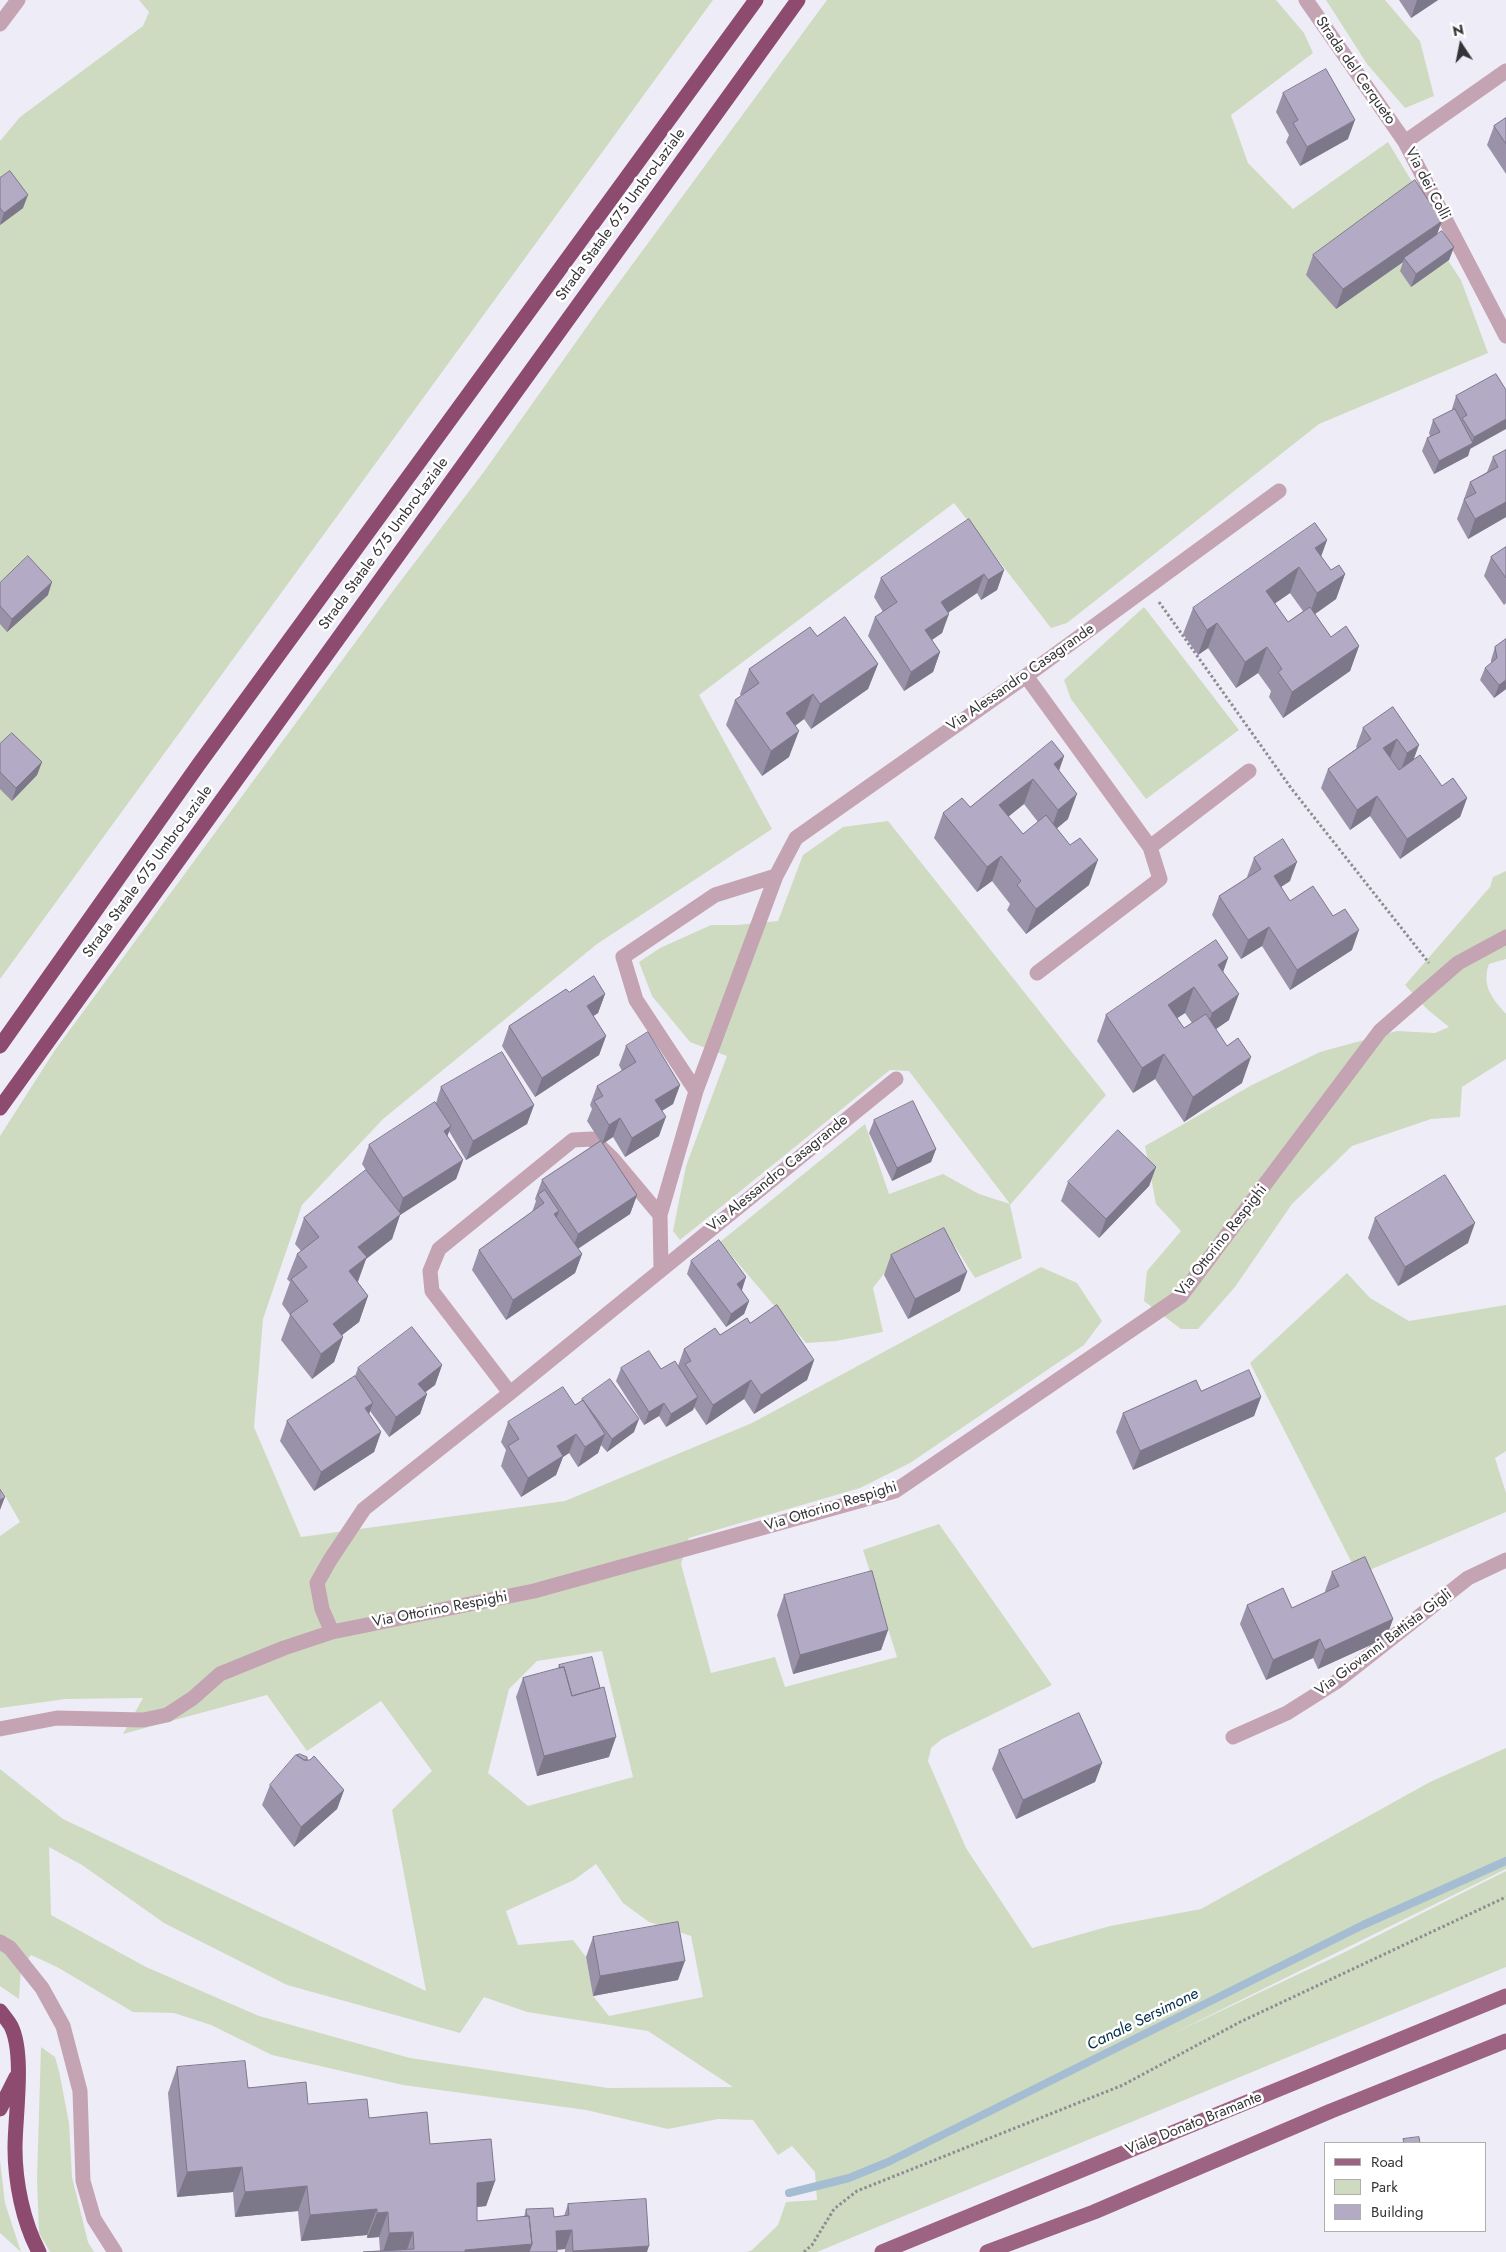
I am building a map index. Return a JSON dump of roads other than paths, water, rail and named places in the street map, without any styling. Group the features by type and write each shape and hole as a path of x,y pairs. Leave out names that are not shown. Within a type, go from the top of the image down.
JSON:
{"highway":[{"name":"Strada Statale 675 Umbro-Laziale","path":"0,1046 200,764 756,0"},
{"name":"Strada Statale 675 Umbro-Laziale","path":"0,1108 798,0"},
{"path":"0,2011 12,2027 18,2051 15,2151 18,2180 21,2200 33,2241 39,2252"},
{"path":"0,2109 18,2074"}],"main road":[{"name":"Viale Donato Bramante","path":"882,2252 1506,1996"},
{"path":"987,2252 1094,2212 1331,2112 1506,2041"}],"street":[{"path":"0,24 18,0"},
{"name":"Strada del Cerqueto","path":"1306,0 1405,142"},
{"name":"Via dei Colli","path":"1506,71 1405,142 1506,336"},
{"name":"Via Alessandro Casagrande","path":"661,1269 660,1215 696,1092 776,876 796,838 1026,676 1279,492"},
{"path":"1026,676 1150,847 1160,879 1037,973"},
{"path":"1150,847 1249,771"},
{"path":"696,1092 636,1000 622,957 715,895 776,876"},
{"name":"Via Ottorino Respighi","path":"0,1729 57,1718 143,1720 168,1715 193,1698 220,1674 284,1648 332,1632 534,1591 895,1491 1182,1296 1380,1031 1458,963 1506,937"},
{"name":"Via Alessandro Casagrande","path":"332,1632 322,1609 317,1583 364,1509 510,1393 896,1079"},
{"path":"510,1393 432,1291 430,1271 439,1250 573,1140 592,1139 613,1159 660,1215"},
{"name":"Via Giovanni Battista Gigli","path":"1233,1737 1287,1713 1336,1682 1468,1578 1506,1560"},
{"path":"0,1942 10,1948 42,1988 63,2026 80,2091 84,2180 94,2219 115,2252"}],"waterway":[{"name":"Canale Sersimone","path":"789,2193 849,2178 888,2162 1363,1925 1506,1861"}]}
